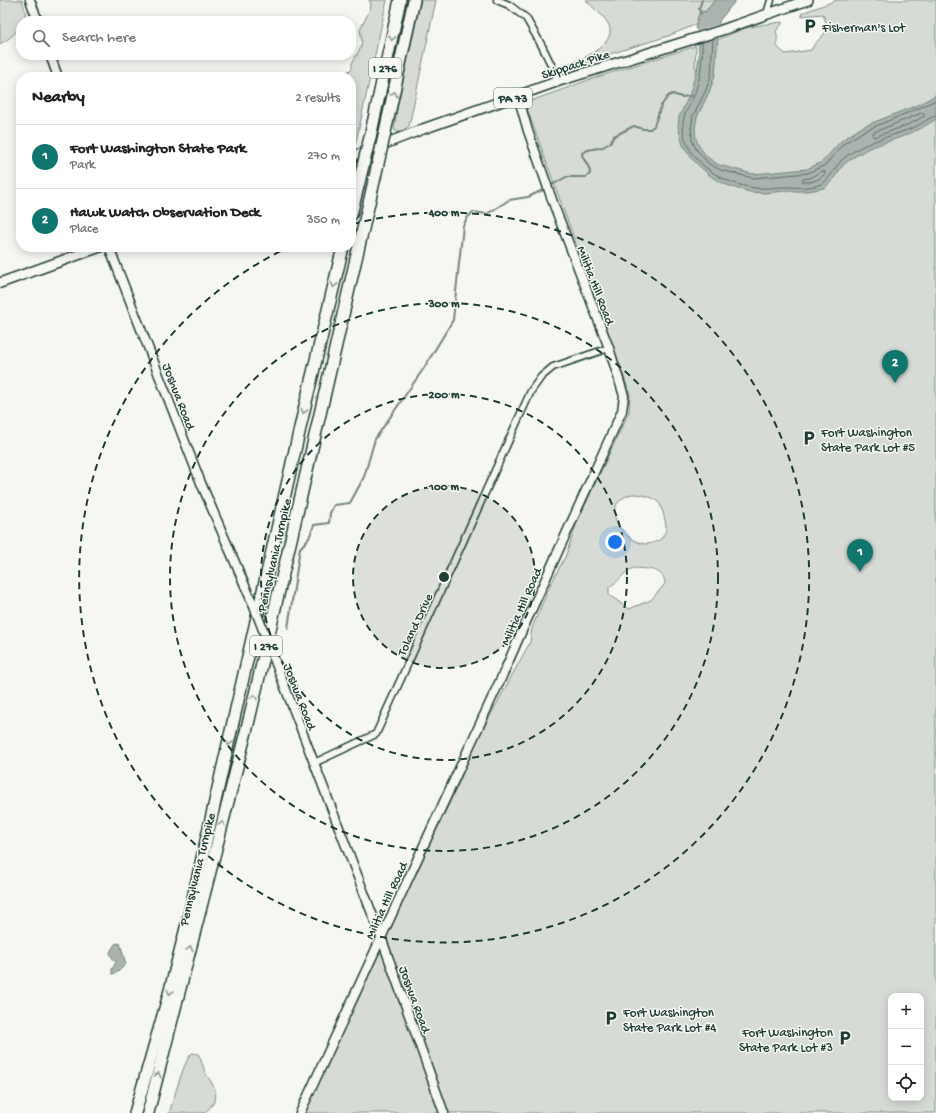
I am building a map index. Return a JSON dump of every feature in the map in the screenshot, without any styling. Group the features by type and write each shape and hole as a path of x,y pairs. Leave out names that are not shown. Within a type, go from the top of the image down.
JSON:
{"highway":[{"name":"I 276","path":"356,194 400,0"},
{"name":"Pennsylvania Turnpike","path":"148,1113 250,713 375,177 414,0"},
{"name":"Pennsylvania Turnpike","path":"135,1113 168,998 188,920 305,406 342,252"}],"main road":[{"name":"Skippack Pike","path":"356,155 423,129 558,81 719,31 808,0"},
{"path":"0,283 86,252"}],"street":[{"path":"30,0 36,16"},
{"path":"497,0 509,5 526,18 542,46 558,81"},
{"path":"767,14 771,0"},
{"path":"52,60 56,72"},
{"name":"Militia Hill Road","path":"300,1113 501,679 520,633 622,411 624,396 609,348 555,208 528,131 518,96"},
{"name":"Joshua Road","path":"111,252 201,483 273,656 381,937 444,1113"},
{"name":"Toland Drive","path":"314,763 376,734 531,391 541,377 553,367 609,348"}],"shaded area":[{"path":"0,0 22,0 25,8 24,16 16,16 16,32 0,44"},
{"path":"369,0 387,0 356,141 356,72 348,72 352,68 352,63 354,60 356,60 356,56 360,49 362,42 360,29 370,10 371,4"},
{"path":"421,0 436,0 409,126 402,131 395,131 394,128 398,104"},
{"path":"586,0 715,0 697,24 668,36 591,60 585,64 565,67 565,64 588,56 596,51 608,39 610,32 607,21"},
{"path":"837,0 936,0 936,95 920,104 862,128 841,141 936,101 936,1113 305,1113 379,951 457,787 476,742 530,642 532,628 548,590 566,555 577,522 629,412 630,394 525,103 594,78 696,46 695,67 697,69 695,78 697,117 715,75 717,40 745,28 782,22 776,31 777,46 781,51 786,54 811,50 828,28 823,14 801,16 802,13","holes":["632,494 650,497 659,503 662,508 666,528 661,539 646,544 628,536 616,522 615,513 616,506 622,499","634,568 649,569 658,572 662,575 665,584 651,600 629,609 609,595 609,587 624,574"]},
{"path":"192,1053 198,1054 205,1073 215,1090 216,1094 214,1102 205,1113 169,1113 185,1064"}],"water":[{"path":"715,0 736,0 719,21 715,75 697,117 695,128 696,139 699,146 707,157 719,165 753,174 807,169 822,162 841,141 862,127 920,104 936,95 936,119 920,129 869,148 854,157 844,164 831,182 824,188 808,191 765,193 750,192 719,182 692,159 683,145 678,127 679,117 689,96 697,69 699,56 698,31 695,28 699,13 702,11 705,12"},
{"path":"120,943 126,964 118,972 112,974 112,969 116,962 111,956 110,952 115,944"}],"pier":[{"path":"719,24 719,37 697,44 697,31"}],"waterway":[{"path":"701,14 699,9 702,0"},
{"path":"552,185 566,177 586,177 590,174 589,167 583,158 582,153 588,150 603,147 610,143 614,136 634,126 643,129 650,129 654,126 661,106 668,96 673,94 681,97 691,96"},
{"path":"288,628 300,548 309,538 314,525 329,523 330,513 334,505 350,503 364,477 375,439 424,368 453,320 463,226 467,218 473,212 487,214 509,200 528,197 543,190"}],"place":[{"name":"Fisherman's Lot","path":"810,26"},
{"name":"Hawk Watch Observation Deck","path":"895,383"},
{"name":"Fort Washington State Park Lot #5","path":"809,438"},
{"name":"Fort Washington State Park","path":"860,572"},
{"name":"Fort Washington State Park Lot #4","path":"611,1018"},
{"name":"Fort Washington State Park Lot #3","path":"845,1038"}]}
